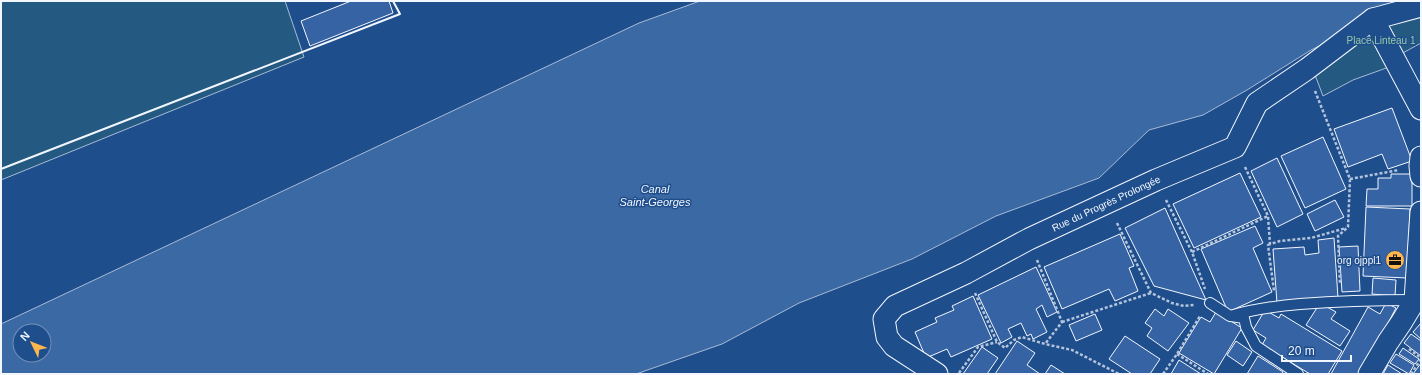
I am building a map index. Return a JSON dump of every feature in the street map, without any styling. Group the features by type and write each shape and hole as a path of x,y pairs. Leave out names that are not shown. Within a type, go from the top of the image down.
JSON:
{"street":[{"path":"1235,147 1258,103 1307,69 1373,19 1421,6"},
{"path":"1373,19 1421,109"},
{"name":"Rue du Progrès Prolongée","path":"937,374 894,346 887,337 884,319 895,306 966,273 1029,239 1107,202 1235,147"},
{"path":"1369,374 1388,342 1418,300 1421,212"}],"lane":[{"path":"1230,316 1242,312 1276,306 1340,301 1418,300"},
{"path":"1210,303 1230,316 1244,318 1246,328 1256,346 1298,374"}],"path":[{"path":"1307,69 1350,180 1348,227 1338,236 1340,301"},
{"path":"1235,147 1268,216 1270,244 1268,245 1276,306"},
{"path":"1350,180 1421,166"},
{"path":"1156,180 1192,252 1210,303"},
{"path":"1107,202 1151,292 1172,303 1184,306 1210,303"},
{"path":"1192,252 1268,216"},
{"path":"1270,244 1280,241 1311,238 1348,227"},
{"path":"1029,239 1062,322"},
{"path":"966,273 997,342 1004,348 1014,340 1022,337 1072,350 1119,374"},
{"path":"1045,344 1062,322 1151,292"},
{"path":"1163,374 1210,303"},
{"path":"958,374 978,347 997,342"},
{"path":"1177,354 1208,374"},
{"path":"1410,374 1421,359"}],"green space":[{"path":"1,1 285,1 304,57 1,180"},
{"name":"Place Linteau 1","path":"1421,2 1421,43 1401,54 1403,62 1353,80 1323,96 1309,59"}],"water":[{"name":"Canal Saint-Georges","path":"700,1 1410,1 1311,50 1247,90 1203,115 1149,130 1099,178 996,216 912,259 799,303 722,344 636,374 1,374 1,324 639,23"}],"building":[{"path":"351,1 389,1 393,13 310,46 301,21"},
{"path":"1392,108 1412,161 1388,169 1382,154 1348,167 1334,129"},
{"path":"1323,137 1346,189 1305,208 1281,156"},
{"path":"1277,158 1303,214 1277,227 1251,171"},
{"path":"1240,173 1261,217 1194,248 1173,204"},
{"path":"1391,174 1412,174 1412,206 1366,206 1367,189 1378,189 1378,178 1391,178"},
{"path":"1335,200 1344,217 1315,231 1307,214"},
{"path":"1366,207 1410,209 1407,278 1363,276"},
{"path":"1165,208 1206,300 1154,286 1125,228"},
{"path":"1255,226 1263,243 1253,248 1272,292 1228,312 1201,249"},
{"path":"1120,234 1134,266 1129,268 1138,291 1115,301 1109,289 1062,309 1044,267"},
{"path":"1334,238 1338,298 1277,303 1273,249 1304,247 1305,255 1319,253 1318,240"},
{"path":"1358,246 1360,291 1342,292 1339,247"},
{"path":"1036,267 1057,312 1047,317 1042,305 1036,309 1047,332 1033,339 1031,334 1027,336 1021,323 1008,329 1012,337 1001,343 978,295"},
{"path":"1373,278 1396,280 1395,296 1372,294"},
{"path":"973,296 992,339 951,357 947,349 926,358 915,332 937,322 935,318 954,310 952,306"},
{"path":"1320,303 1336,312 1331,319 1350,331 1340,346 1306,325"},
{"path":"1386,303 1396,308 1361,374 1331,374 1368,307 1380,314"},
{"path":"1155,309 1164,316 1168,309 1189,323 1168,351 1147,336 1152,328 1145,323"},
{"path":"1265,310 1279,318 1281,314 1342,351 1328,374 1310,374 1262,345 1266,338 1253,330"},
{"path":"1216,312 1242,328 1214,374 1179,353 1201,317 1210,322"},
{"path":"1095,314 1102,330 1076,341 1069,325"},
{"path":"1421,323 1421,339 1413,332"},
{"path":"1411,334 1421,341 1421,356 1404,343"},
{"path":"1125,336 1160,359 1150,374 1132,374 1109,359"},
{"path":"1017,341 1035,353 1027,365 1040,374 995,374"},
{"path":"1236,341 1252,352 1243,366 1227,355"},
{"path":"982,347 998,358 987,374 963,374"},
{"path":"1403,348 1419,359 1415,364 1399,354"},
{"path":"1396,354 1414,365 1409,374 1390,363"},
{"path":"1258,356 1283,372 1282,374 1247,374"},
{"path":"1179,360 1201,374 1171,374"},
{"path":"1421,363 1421,374 1413,374"},
{"path":"1051,365 1065,374 1045,374"},
{"path":"1388,365 1402,374 1383,374"}],"wall":[{"path":"1,169 400,14 393,1"}],"place":[{"name":"org ojppl1","path":"1395,260"}]}
